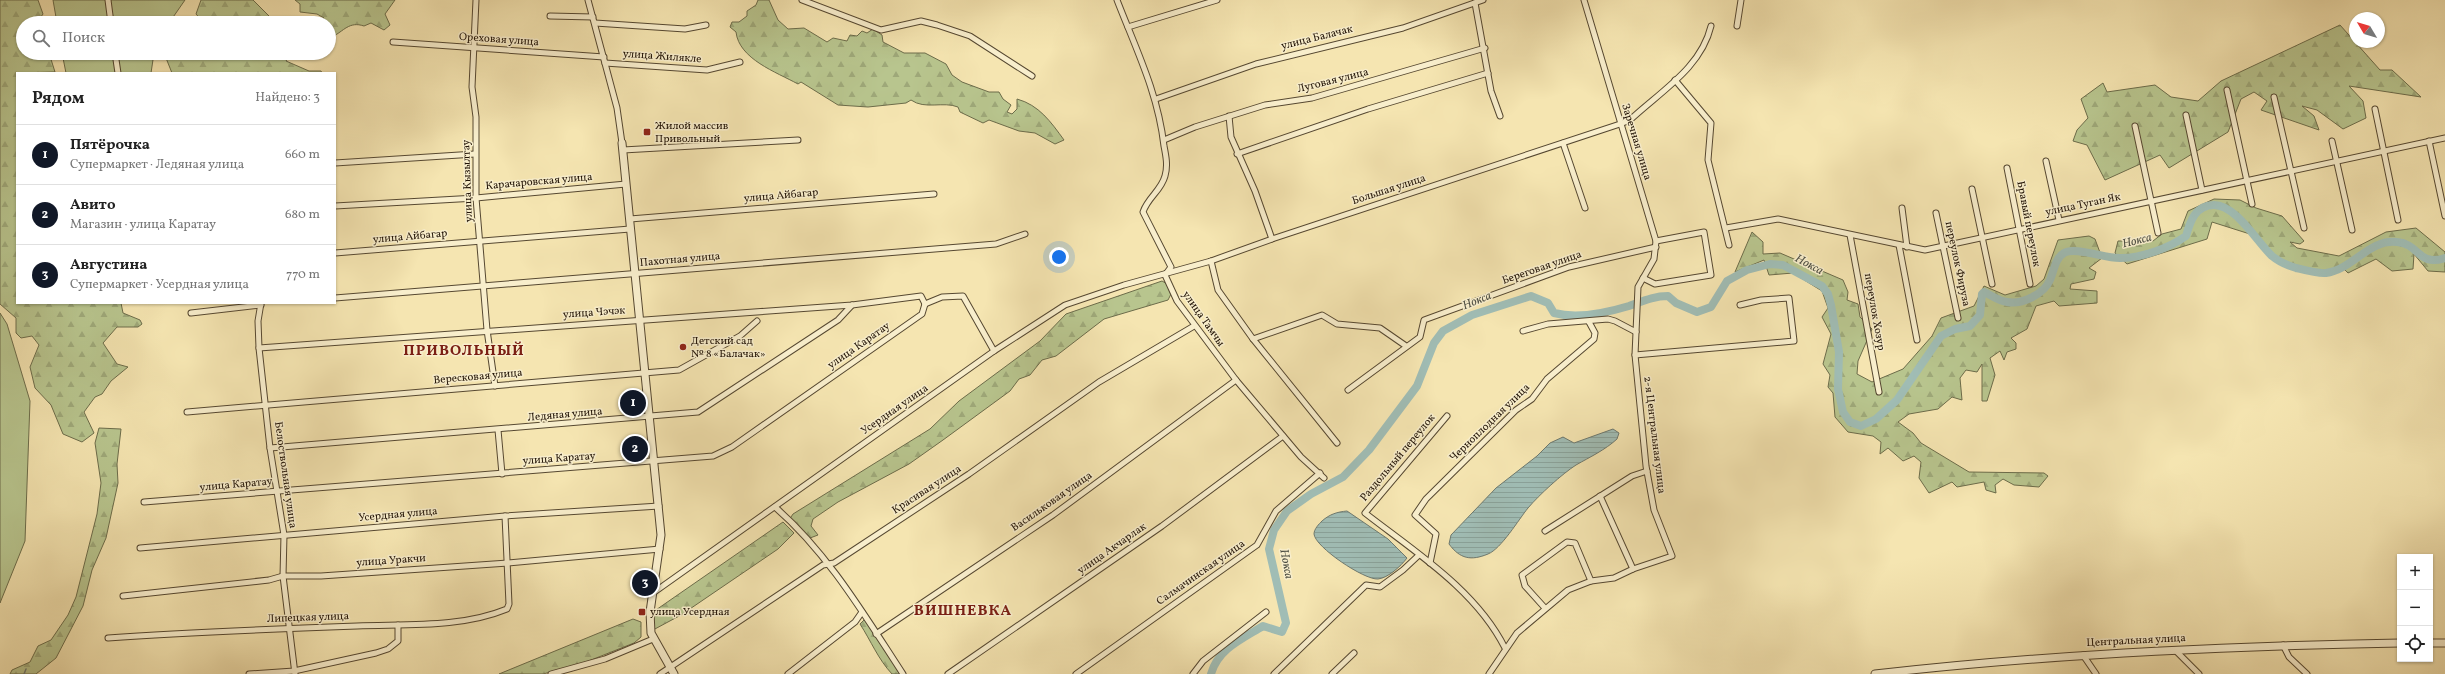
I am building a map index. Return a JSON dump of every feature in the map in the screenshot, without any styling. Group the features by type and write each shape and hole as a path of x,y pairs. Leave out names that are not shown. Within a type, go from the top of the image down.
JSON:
{"street":[{"path":"108,0 110,16"},
{"name":"улица Кызылтау","path":"476,0 472,87 477,145 475,154 476,198 481,242 487,330 495,386"},
{"path":"588,0 617,108 623,146 630,229 641,320 649,417 659,506 660,549 650,624 653,639 672,672"},
{"path":"802,0 881,30 921,21 970,36 1032,76"},
{"path":"1118,0 1156,99 1164,140 1167,164 1166,176 1162,185 1147,201 1143,212 1172,267 1165,275"},
{"path":"1128,27 1217,0"},
{"name":"улица Балачак","path":"1156,99 1256,64 1403,28 1483,0"},
{"name":"Заречная улица","path":"1584,0 1656,244"},
{"path":"1737,26 1741,0"},
{"path":"1475,3 1485,48 1488,73 1500,116"},
{"path":"550,16 685,29 706,25"},
{"name":"Большая улица","path":"1165,275 1211,261 1272,239 1630,120 1696,60 1707,42 1711,26"},
{"name":"Ореховая улица","path":"393,42 474,49 604,57"},
{"name":"Луговая улица","path":"1164,140 1229,116 1265,105 1312,98 1485,48"},
{"path":"116,60 118,72"},
{"name":"улица Жилякле","path":"605,63 707,70 740,62"},
{"path":"1237,154 1368,109 1488,73"},
{"path":"1675,80 1711,123 1708,160 1729,245"},
{"path":"2227,90 2248,180 2252,204"},
{"path":"2274,97 2304,228"},
{"path":"2375,109 2398,220"},
{"path":"2186,115 2202,190"},
{"path":"1229,116 1231,137 1237,154 1255,191 1272,239"},
{"path":"2135,126 2158,233"},
{"name":"улица Туган Як","path":"1726,228 1778,219 1925,250 2445,138"},
{"path":"623,146 798,140"},
{"path":"2332,141 2352,230"},
{"path":"2429,141 2445,216"},
{"path":"1563,143 1585,208"},
{"path":"336,163 475,154"},
{"path":"2046,161 2059,220"},
{"name":"Бравый переулок","path":"2007,168 2030,284"},
{"name":"Карачаровская улица","path":"336,206 476,198 626,184"},
{"path":"1972,189 1992,284"},
{"name":"улица Айбагар","path":"630,219 934,194"},
{"path":"1902,208 1907,247"},
{"name":"переулок Фируза","path":"1936,213 1958,318"},
{"name":"улица Айбагар","path":"336,253 630,229"},
{"name":"Береговая улица","path":"1348,390 1420,337 1424,320 1569,267 1704,232 1711,275 1655,284 1643,278"},
{"name":"Пахотная улица","path":"336,298 996,244 1025,234"},
{"name":"переулок Хозур","path":"1850,235 1879,392"},
{"path":"1643,278 1654,259 1656,244"},
{"path":"1899,245 1916,340"},
{"path":"1211,261 1218,290 1253,339 1337,444"},
{"name":"улица Тамчы","path":"1165,275 1177,301 1194,326 1236,380 1301,457 1322,476"},
{"name":"Усердная улица","path":"653,593 994,352 1065,305 1124,285 1165,275"},
{"name":"2-я Центральная улица","path":"1489,674 1505,648 1517,633 1544,607 1568,590 1591,581 1614,578 1633,569 1672,556 1654,510 1647,471 1635,355 1638,287 1643,278"},
{"name":"улица Чэчэк","path":"259,348 487,330 852,305 921,296 925,304"},
{"path":"925,304 942,297 962,296 994,352"},
{"path":"1635,355 1794,341 1789,298 1761,300 1740,305"},
{"path":"192,313 261,304"},
{"name":"Белоствольная улица","path":"261,304 258,321 259,348 270,448 284,535 283,576 295,673"},
{"name":"улица Каратау","path":"144,502 654,462 713,456 732,447 922,314 925,304"},
{"name":"Ледяная улица","path":"270,448 698,412 710,406 838,320 852,305"},
{"path":"1253,339 1322,315 1337,324 1380,328 1406,346"},
{"path":"1523,331 1548,324 1589,322 1608,319 1636,332"},
{"name":"Вересковая улица","path":"187,412 495,386 645,371 679,370 740,336 757,321"},
{"name":"Черноплодная улица","path":"1430,562 1436,534 1415,514 1426,499 1516,410 1532,399 1546,379 1594,339 1595,333 1589,322"},
{"name":"Красивая улица","path":"660,674 672,672 760,606 823,565 834,563 969,474 1099,382 1194,326"},
{"name":"Васильковая улица","path":"876,634 1053,515 1236,380"},
{"name":"Раздольный переулок","path":"1419,555 1365,513 1447,416"},
{"path":"498,430 502,474"},
{"name":"улица Акчарлак","path":"948,674 1162,526 1283,436"},
{"path":"1545,532 1632,476 1647,471"},
{"name":"Салмачинская улица","path":"1076,674 1257,545 1276,511 1322,476"},
{"path":"1600,496 1633,569"},
{"name":"Усердная улица","path":"140,548 505,516 659,506"},
{"path":"775,506 795,524 829,564 903,674"},
{"path":"505,516 508,563"},
{"path":"1544,607 1525,586 1522,576 1567,542 1575,543 1591,581"},
{"name":"улица Уракчи","path":"123,596 270,580 283,576 508,563 660,549"},
{"path":"1274,674 1366,585 1380,587 1403,570 1419,555 1430,562 1488,618 1505,648"},
{"name":"Липецкая улица","path":"108,638 398,625 469,620 507,609 509,604 508,563"},
{"path":"788,674 855,622 862,612"},
{"path":"1193,674 1203,661 1266,612"},
{"path":"249,674 295,673 388,649 398,641 398,625"},
{"path":"551,674 605,659 653,639"},
{"path":"2433,643 2445,643"},
{"name":"Центральная улица","path":"1875,674 2083,655 2283,645 2397,644"},
{"path":"2283,645 2289,657 2307,674"},
{"path":"2175,650 2199,674"},
{"path":"1332,674 1354,653"},
{"path":"2083,655 2096,674"}],"green space":[{"path":"0,0 38,0 43,14 42,16 16,16 16,60 51,60 55,72 16,72 16,304 121,304 123,313 140,320 142,324 138,327 117,327 103,343 117,364 128,367 111,381 102,394 95,397 84,412 94,433 82,442 63,434 51,405 35,388 30,367 39,345 32,336 21,338 16,333 16,318 0,304"},
{"path":"53,0 185,0 174,16 56,16"},
{"path":"201,0 253,0 269,16 198,16 196,14"},
{"path":"295,0 395,0 385,14 390,25 384,30 371,23 364,26 350,26 336,34 336,16 320,16 317,14 300,12 300,4"},
{"path":"758,0 769,0 778,20 788,29 804,28 827,42 833,38 847,41 850,35 857,36 862,31 867,33 873,29 882,35 883,42 904,53 925,53 946,64 952,75 962,82 989,92 999,92 1003,99 1011,105 1007,112 1012,114 1017,109 1017,99 1032,105 1044,115 1064,140 1055,144 1035,133 1019,131 989,120 983,123 960,112 958,107 952,105 928,105 916,103 911,100 906,103 868,107 838,105 801,82 798,84 760,64 744,50 736,32 730,27 732,22 739,22 747,16 747,11 756,5"},
{"path":"2340,25 2349,35 2349,48 2360,48 2380,70 2392,70 2421,97 2349,86 2363,101 2366,118 2343,129 2317,110 2302,106 2314,116 2319,130 2261,110 2267,101 2254,92 2241,99 2228,132 2169,168 2160,155 2105,180 2087,145 2073,141 2077,130 2088,118 2081,99 2103,83 2107,92 2155,85 2171,97 2198,101 2221,81"},
{"path":"63,60 153,60 151,72 66,72"},
{"path":"167,60 287,60 309,71 322,72 172,72"},
{"path":"2214,199 2240,200 2256,208 2282,216 2304,241 2300,244 2290,242 2297,248 2339,256 2386,232 2416,228 2445,252 2445,272 2428,271 2414,254 2413,269 2392,271 2376,259 2348,273 2341,266 2326,273 2297,268 2273,257 2253,235 2212,222 2207,239 2127,264 2115,253 2118,241 2153,241 2162,234 2181,229 2188,211"},
{"path":"1752,232 1763,242 1763,254 1780,253 1843,280 1848,292 1847,300 1858,304 1860,317 1872,329 1858,361 1857,374 1872,382 1903,369 1932,336 1941,318 1974,306 1984,286 2005,295 2036,286 2044,279 2058,240 2089,236 2095,239 2102,258 2089,268 2096,272 2094,279 2071,284 2070,289 2097,291 2097,303 2059,306 2054,301 2036,306 2027,329 2011,338 2016,343 2016,349 2007,352 2004,360 2000,351 1990,358 1995,375 1987,401 1982,401 1982,364 1977,372 1966,370 1960,378 1962,400 1952,397 1938,409 1909,414 1898,422 1913,433 1921,443 1969,472 2044,473 2048,476 2039,487 2014,485 2003,479 1995,485 1996,493 1986,490 1984,482 1957,487 1952,482 1929,493 1919,478 1921,462 1914,456 1903,461 1888,448 1880,454 1881,442 1873,436 1848,432 1835,417 1833,393 1828,387 1830,375 1823,364 1831,334 1822,317 1828,308 1822,291 1793,273 1769,275 1764,260 1735,272"},
{"path":"1162,281 1169,285 1172,292 1168,300 1104,319 1056,356 1042,360 1030,375 1019,379 1010,391 909,464 838,502 813,519 811,526 818,535 810,538 789,520 793,514 930,429 959,401 1040,341 1066,314"},
{"path":"0,313 7,324 30,401 25,541 0,603"},
{"path":"99,428 121,429 117,464 118,483 106,538 92,570 83,606 56,658 36,674 10,674 12,670 30,662 38,646 51,640 68,615 76,597 97,514 101,483 95,443"},
{"path":"783,522 794,533 778,549 681,615 653,630 653,612"},
{"path":"866,618 903,674 892,674 875,650 860,624"},
{"path":"633,619 641,622 641,637 634,643 581,664 543,674 499,674"}],"water":[{"path":"1613,429 1619,433 1617,439 1602,450 1570,469 1551,485 1528,508 1504,540 1493,551 1476,558 1471,558 1457,553 1449,544 1451,535 1496,488 1537,456 1550,443 1563,437 1574,443"},
{"path":"1347,511 1388,539 1407,558 1401,565 1382,578 1371,578 1352,569 1322,547 1316,540 1314,534 1317,527 1328,517"}],"waterway":[{"name":"Нокса","path":"1211,674 1214,665 1219,658 1239,640 1263,626 1282,632 1286,623 1269,549 1274,530 1287,511 1311,494 1343,477 1369,450 1417,386 1434,343 1443,331 1472,315 1531,296 1548,303 1554,313 1563,315 1601,313 1663,296 1668,296 1676,303 1697,312 1711,307 1727,281 1747,270 1770,264 1783,265 1822,286 1828,294 1839,352 1838,389 1843,412 1850,422 1861,426 1876,419 1897,400 1941,336 1955,329 1970,326 1980,315 1982,294 1984,292 2007,302 2019,302 2026,300 2043,290 2050,280 2059,258 2061,255 2069,251 2115,258 2129,258 2164,248 2186,236 2194,215 2202,208 2208,206 2214,205 2230,211 2246,225 2266,250 2277,260 2287,265 2307,271 2323,273 2335,271 2370,249 2387,242 2405,244 2429,260 2445,258"},
{"path":"24,674 26,669"}],"place":[{"name":"Жилой массив Привольный","path":"647,132"},
{"name":"Детский сад № 8 «Балачак»","path":"683,347"},
{"name":"Пятёрочка","path":"633,403"},
{"name":"Авито","path":"635,449"},
{"name":"Августина","path":"645,583"},
{"name":"улица Усердная","path":"642,612"}],"district":[{"name":"ПРИВОЛЬНЫЙ","path":"464,351"},
{"name":"ВИШНЕВКА","path":"963,611"}]}
